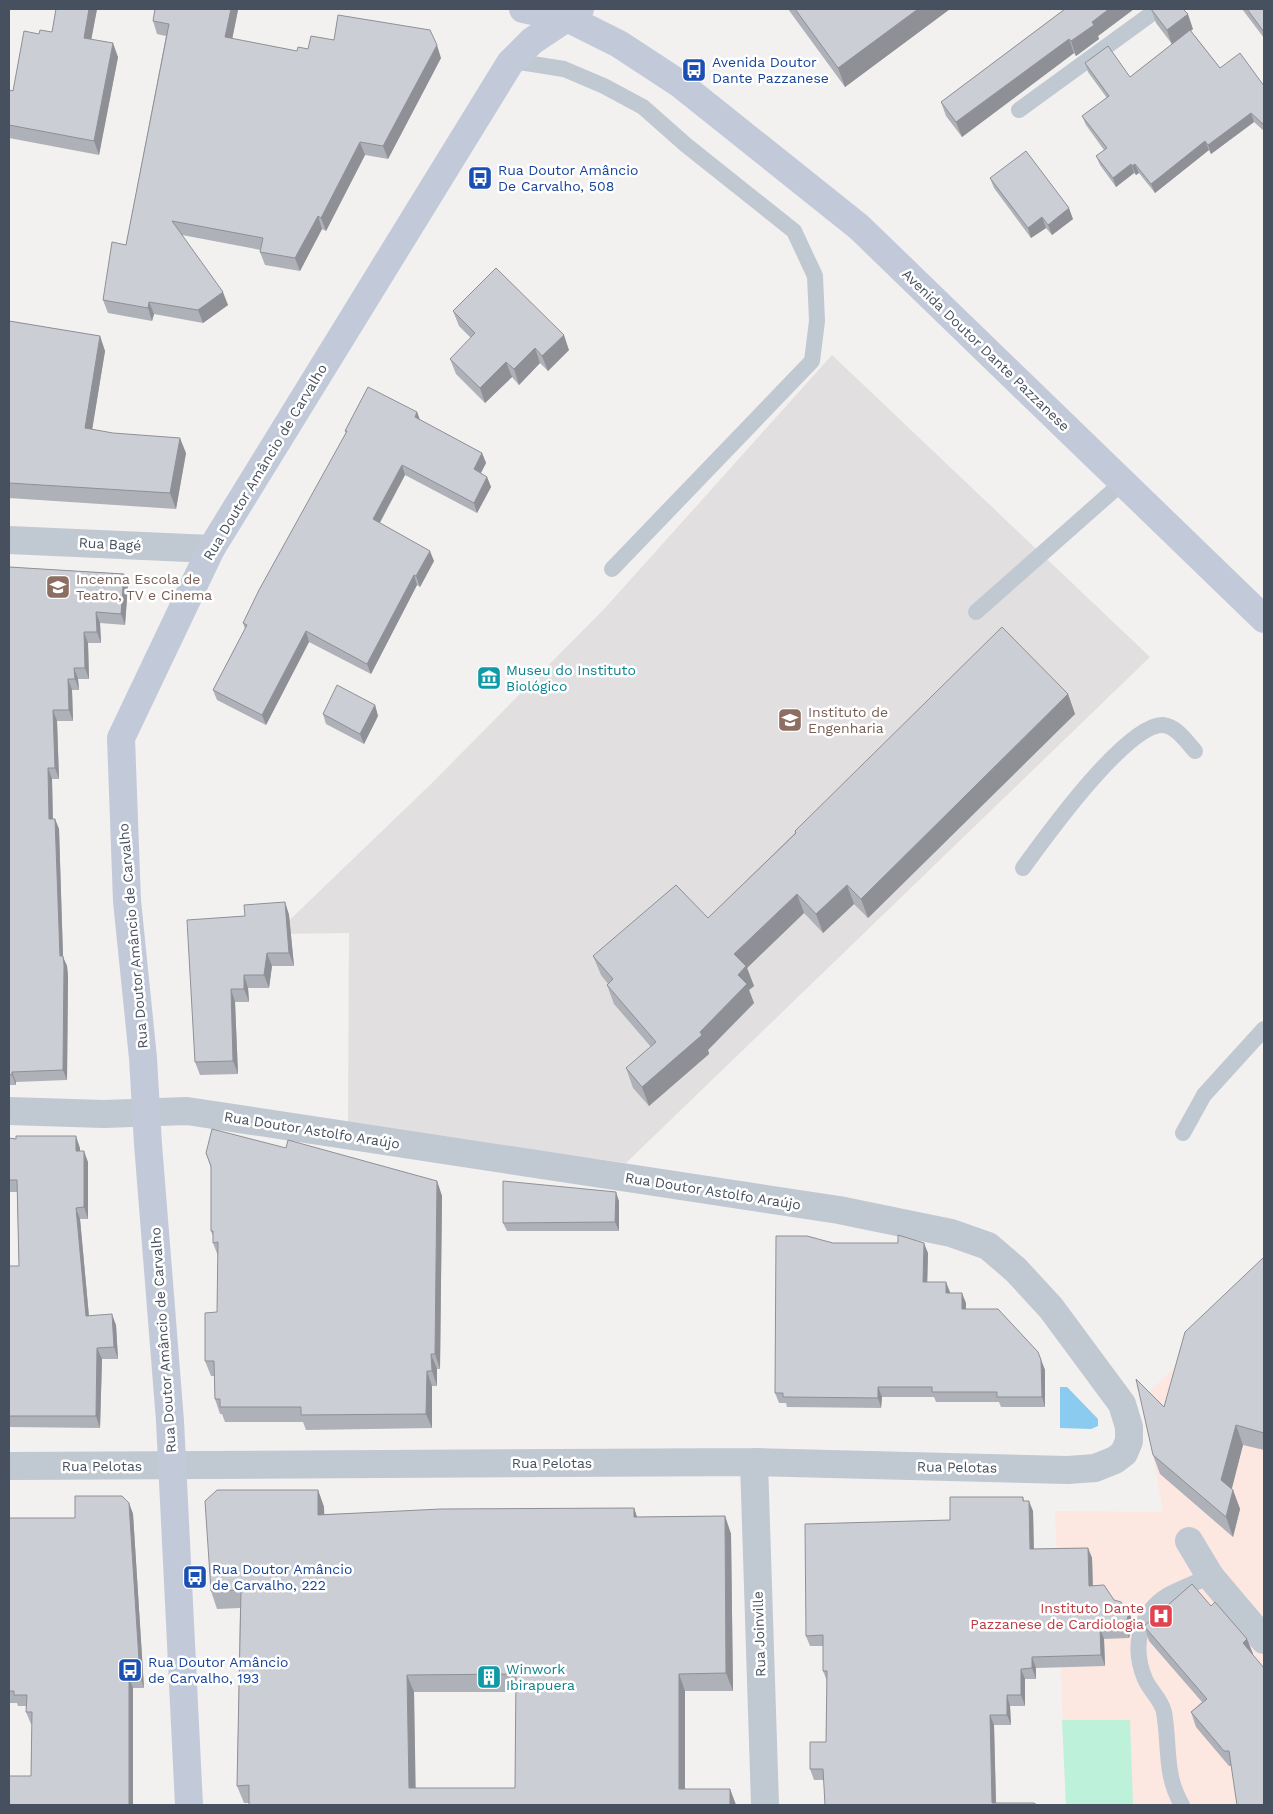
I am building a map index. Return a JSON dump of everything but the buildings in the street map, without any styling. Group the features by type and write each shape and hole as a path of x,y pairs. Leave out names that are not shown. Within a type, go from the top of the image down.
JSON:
{"street":[{"name":"Avenida Doutor Dante Pazzanese","path":"523,9 574,13 680,84 859,227 1264,619"},
{"name":"Rua Doutor Amâncio de Carvalho","path":"189,1805 173,1466 143,1058 127,901 121,738 211,548 512,61 532,42 574,13"},
{"name":"Rua Bagé","path":"9,540 211,548"},
{"path":"9,1111 146,1112"},
{"name":"Rua Doutor Astolfo Araújo","path":"146,1112 187,1111 839,1210 951,1233 988,1246 1016,1270 1051,1308 1122,1404 1129,1427 1128,1441 1124,1453 1115,1460 1095,1468"},
{"name":"Rua Pelotas","path":"9,1466 754,1462 1058,1470 1095,1468"},
{"name":"Rua Joinville","path":"754,1462 765,1805"},
{"path":"1189,1542 1210,1576 1264,1640"}],"lane":[{"path":"1019,110 1158,9"},
{"path":"512,61 564,69 604,86 643,107 686,145 794,231 815,276 816,321 812,361 612,569"},
{"path":"976,612 1123,482"},
{"path":"1023,868 1061,814 1102,768 1140,734 1153,727 1164,725 1174,729 1196,751"},
{"path":"1184,1133 1204,1096 1264,1029"},
{"path":"1182,1805 1172,1789 1167,1760 1168,1738 1162,1704 1145,1680 1136,1651 1144,1619 1167,1596 1210,1576"}],"shaded area":[{"name":"Instituto de Engenharia","path":"832,355 1150,657 626,1163 348,1124 349,933 275,934 432,783 605,608"},
{"name":"Instituto Dante Pazzanese de Cardiologia","path":"1264,1282 1264,1805 1066,1805 1055,1511 1163,1512 1143,1398"}],"green space":[{"path":"1062,1720 1130,1720 1133,1805 1066,1805"}],"water":[{"path":"1060,1387 1067,1387 1098,1419 1098,1426 1091,1429 1060,1428"}],"place":[{"name":"Avenida Doutor Dante Pazzanese","path":"694,70"},
{"name":"Rua Doutor Amâncio De Carvalho, 508","path":"480,178"},
{"name":"Incenna Escola de Teatro, TV e Cinema","path":"58,587"},
{"name":"Museu do Instituto Biológico","path":"489,678"},
{"name":"Instituto de Engenharia","path":"790,720"},
{"name":"Rua Doutor Amâncio de Carvalho, 222","path":"195,1577"},
{"name":"Instituto Dante Pazzanese de Cardiologia","path":"1161,1616"},
{"name":"Rua Doutor Amâncio de Carvalho, 193","path":"130,1670"},
{"name":"Winwork Ibirapuera","path":"489,1677"}]}
